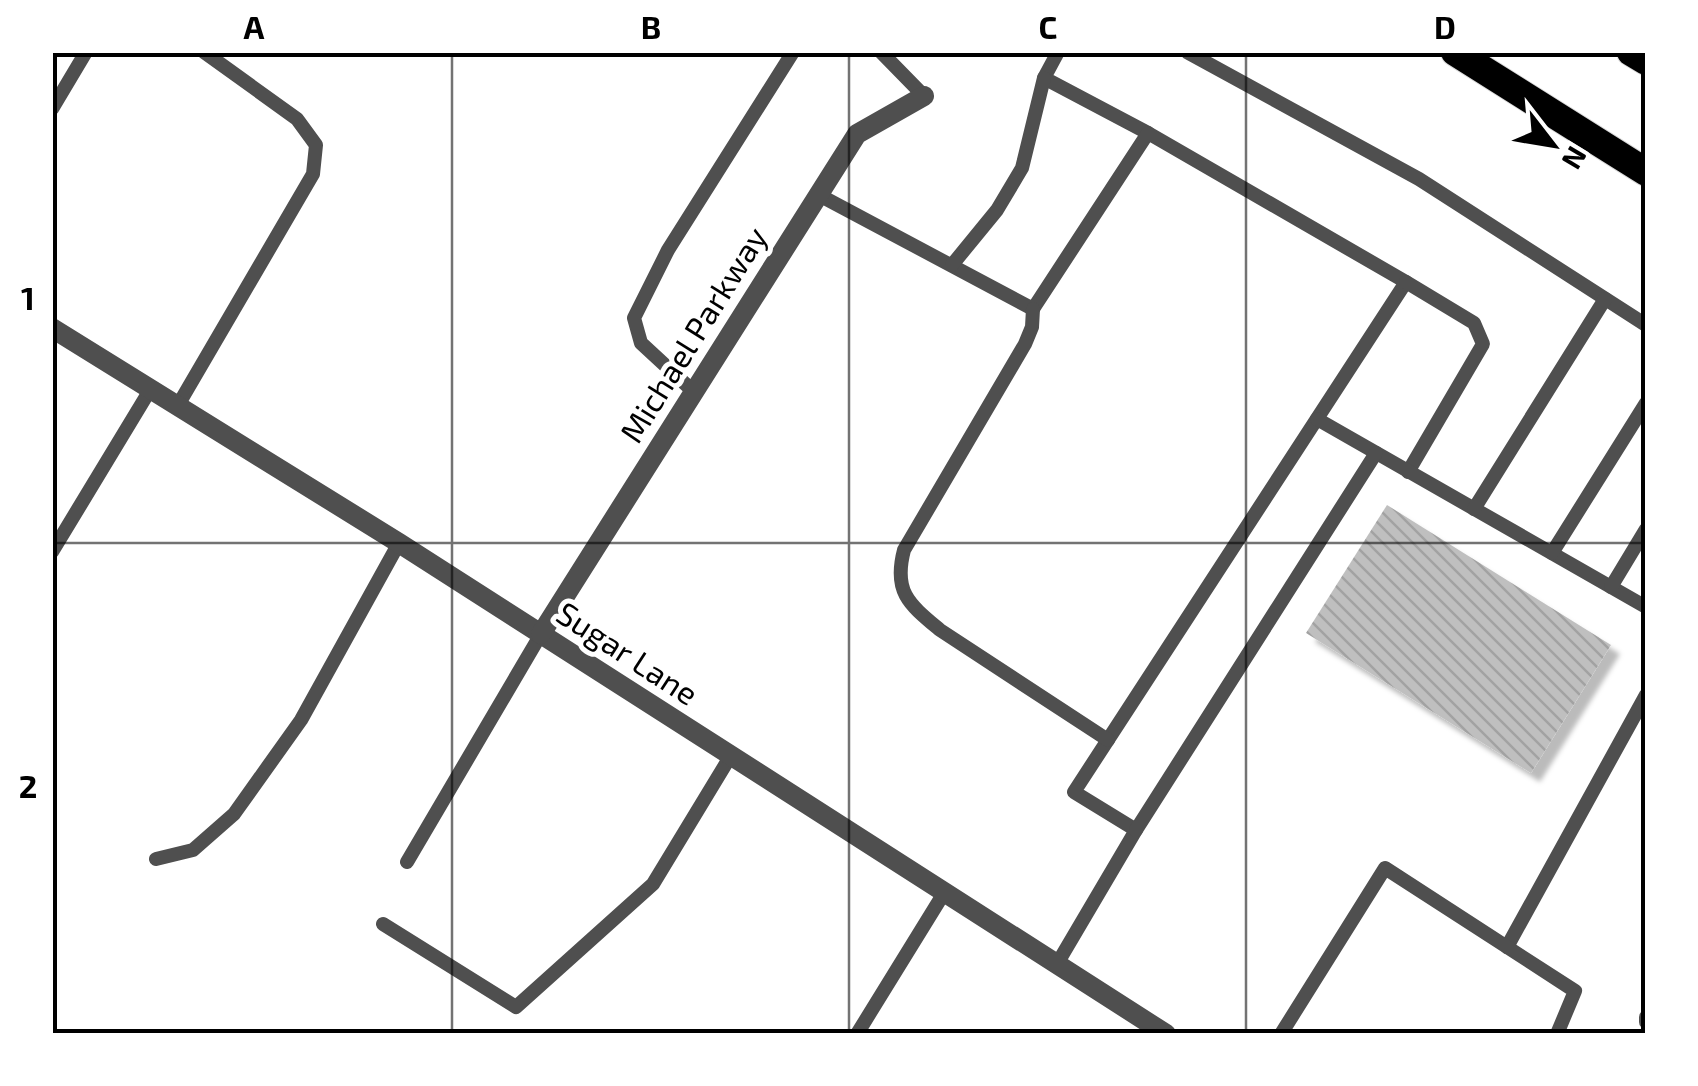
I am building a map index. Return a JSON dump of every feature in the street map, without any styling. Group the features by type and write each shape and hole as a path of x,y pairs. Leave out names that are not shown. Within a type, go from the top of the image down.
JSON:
{"highway":[{"path":"1455,52 1646,172"},
{"path":"1631,52 1646,62"}],"street":[{"name":"Michael Parkway","path":"541,634 857,134 924,96"},
{"name":"Sugar Lane","path":"52,328 399,544 1166,1034"}],"lane":[{"path":"52,108 86,52"},
{"path":"177,407 312,174 316,145 298,120 204,52"},
{"path":"694,392 641,342 634,318 668,250 793,52"},
{"path":"881,52 924,96"},
{"path":"952,266 996,210 1022,168 1044,78 1058,52"},
{"path":"1187,52 1419,179 1646,324"},
{"path":"1044,78 1148,133 1474,323 1483,344 1408,472"},
{"path":"1108,740 940,630 904,592 898,574 904,550 1025,344 1032,327 1033,309 1148,133"},
{"path":"819,194 1033,309"},
{"path":"1136,830 1074,792 1406,282"},
{"path":"1474,509 1606,299"},
{"path":"52,552 150,390"},
{"path":"1552,553 1646,403"},
{"path":"1317,419 1646,607"},
{"path":"1057,964 1136,830 1376,453"},
{"path":"1611,587 1646,530"},
{"path":"156,858 193,850 234,814 301,720 399,544"},
{"path":"407,862 541,634"},
{"path":"1507,947 1646,695"},
{"path":"383,924 516,1006 653,884 730,757"},
{"path":"1281,1034 1385,868 1575,992 1556,1034"},
{"path":"857,1034 944,893"}],"building":[{"path":"1387,505 1611,645 1531,773 1306,633"}]}
